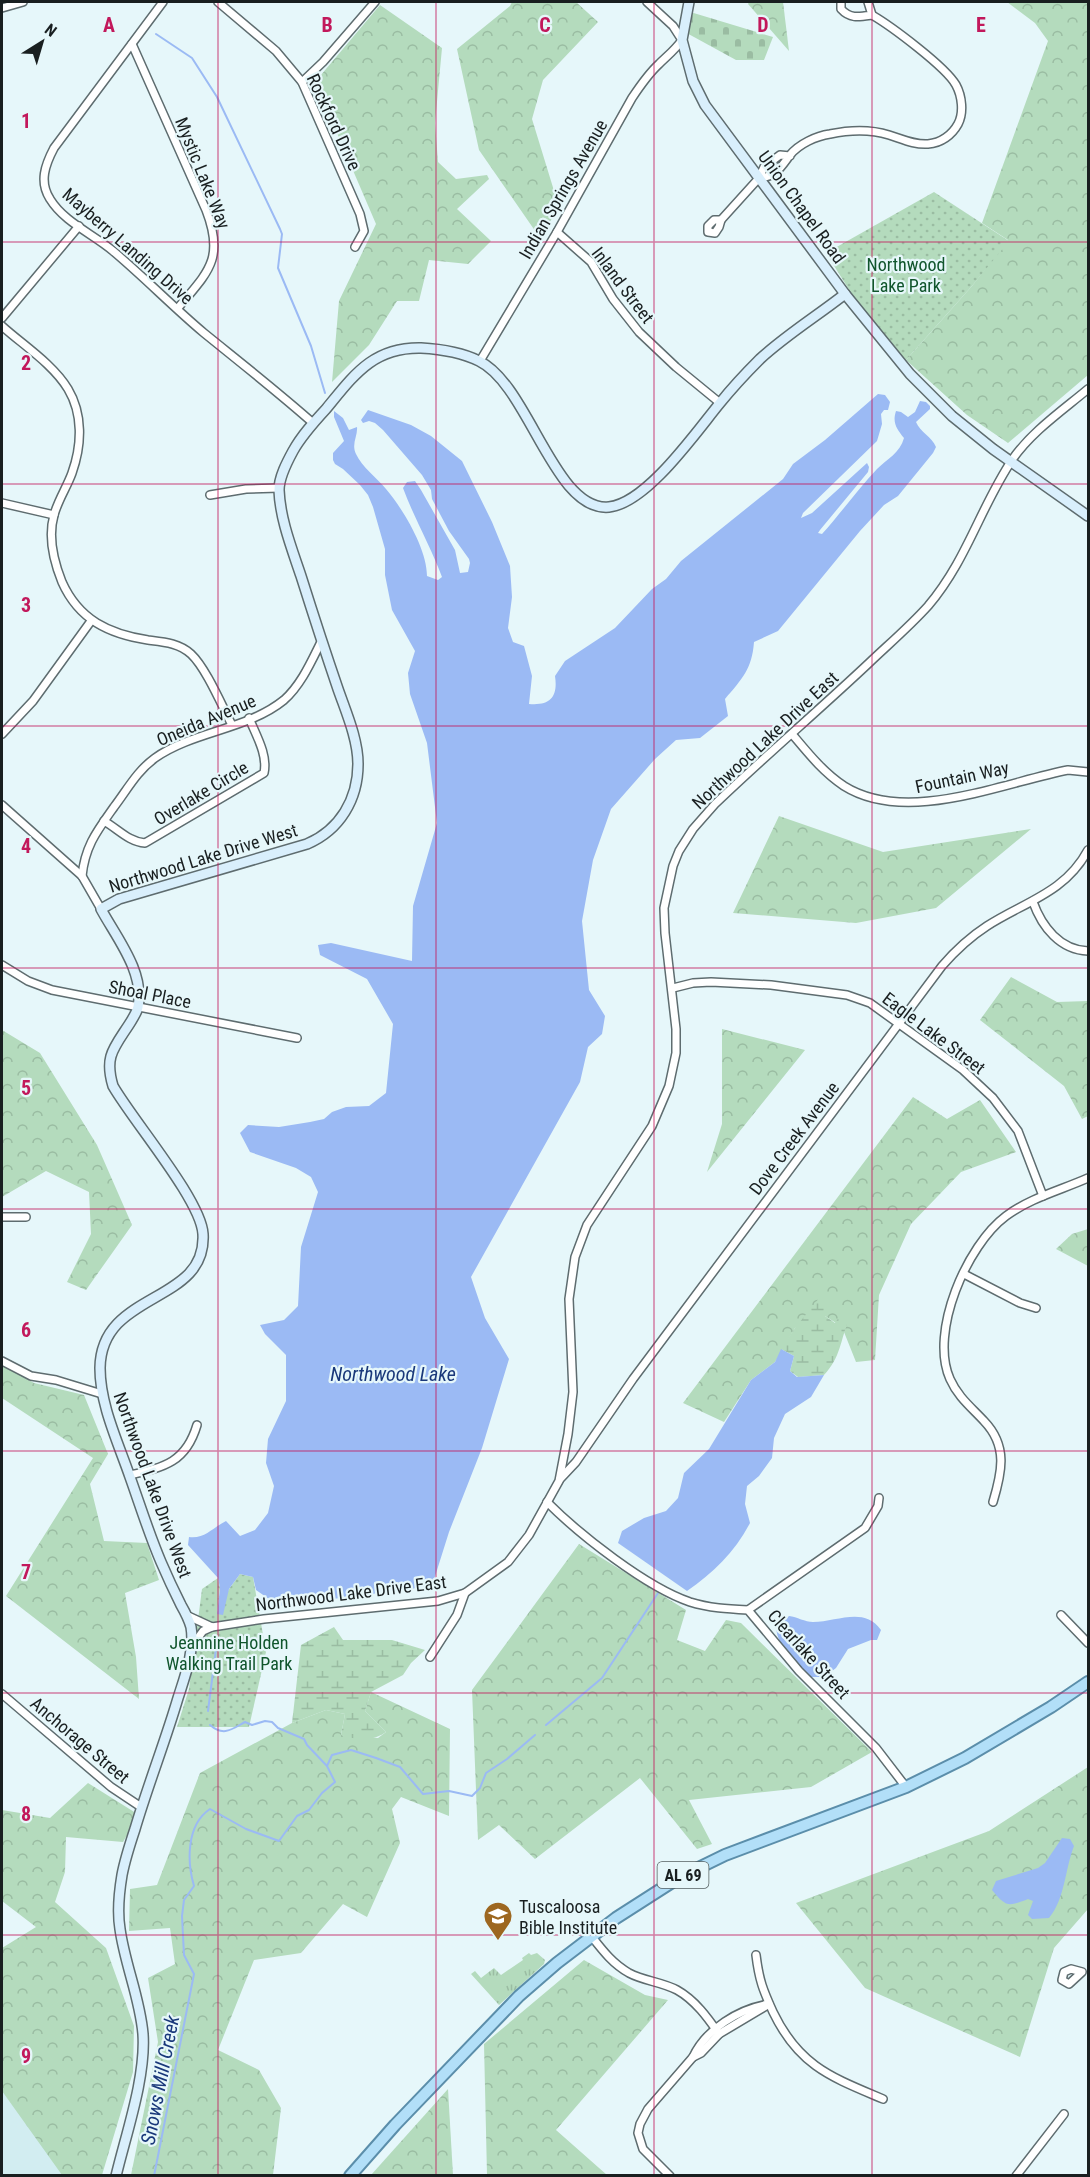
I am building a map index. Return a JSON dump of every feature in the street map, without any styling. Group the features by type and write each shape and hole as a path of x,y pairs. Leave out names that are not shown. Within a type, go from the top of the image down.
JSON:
{"main road":[{"name":"AL 69","path":"350,2175 519,1996 557,1963 616,1918 702,1865 771,1836 906,1787 995,1742 1089,1682"}],"street":[{"path":"2,8 23,2"},
{"name":"Mayberry Landing Drive","path":"163,2 54,148 43,172 45,190 49,198 78,226 107,246 205,333 313,423"},
{"name":"Rockford Drive","path":"218,2 276,51 302,82 360,214 364,231 355,247"},
{"path":"302,82 323,62 375,2"},
{"path":"647,2 673,26 682,40"},
{"name":"Union Chapel Road","path":"689,2 682,40 693,81 705,105 892,355 927,392 976,436 1089,516"},
{"path":"841,2 841,9 847,15 855,18 872,15"},
{"path":"721,220 759,178 764,167 780,155 790,156 819,137 844,131 879,133 911,142 935,143 950,134 960,121 962,113 960,96 953,81 908,41 872,15 868,2"},
{"name":"Indian Springs Avenue","path":"480,361 642,84 682,40"},
{"name":"Mystic Lake Way","path":"132,44 206,210 214,234 214,251 209,267 178,308"},
{"path":"2,318 78,226"},
{"name":"Inland Street","path":"557,232 591,262 613,299 639,332 676,367 720,403"},
{"name":"Northwood Lake Drive West","path":"116,2175 139,2077 143,2044 141,2018 123,1944 118,1910 123,1868 141,1807 167,1735 192,1646 191,1628 159,1558 102,1394 101,1360 112,1329 130,1311 188,1275 198,1262 203,1237 200,1220 188,1197 113,1086 108,1071 113,1046 138,1007 138,984 133,968 101,909 119,899 307,844 329,832 341,819 349,804 354,788 357,756 347,715 321,642 288,534 279,488 292,453 313,423 360,369 381,355 397,350 422,348 480,361 513,395 570,488 582,499 596,506 613,506 643,489 696,435 720,403 761,359 780,342 845,294"},
{"path":"2,326 53,371 69,390 80,422 77,455 54,515 52,542 63,584 91,621 132,637 166,642 190,653 201,667 232,725"},
{"name":"Northwood Lake Drive East","path":"191,1628 438,1601 465,1593 502,1567 520,1549 559,1481 568,1434 573,1392 569,1299 575,1257 587,1225 652,1126 669,1086 676,1053 676,1029 664,908 673,866 679,851 693,829 715,804 927,608 943,588 965,551 1018,452 1089,389"},
{"path":"210,495 246,489 279,488"},
{"path":"2,503 54,515"},
{"path":"2,734 33,701 91,621"},
{"name":"Oneida Avenue","path":"82,876 84,857 104,821 135,777 154,759 176,747 277,705 290,694 304,674 321,642"},
{"name":"Overlake Circle","path":"104,821 129,839 137,843 145,843 264,773 266,764 264,756 249,718"},
{"name":"Fountain Way","path":"792,734 812,758 844,786 867,796 893,802 926,803 1068,770 1089,772"},
{"path":"2,805 82,876 101,909"},
{"name":"Dove Creek Avenue","path":"559,1481 576,1462 633,1379 942,966 966,942 987,926 1033,902 1073,873 1089,850"},
{"path":"69,864 84,857"},
{"path":"1033,902 1036,911 1055,938 1069,948 1089,951"},
{"name":"Shoal Place","path":"2,965 28,981 52,990 297,1038"},
{"name":"Eagle Lake Street","path":"672,988 693,982 771,985 846,994 870,1003 963,1070 988,1092 1004,1111 1025,1147 1042,1196"},
{"path":"993,1502 1002,1469 999,1443 985,1422 956,1391 945,1360 943,1343 951,1301 973,1253 1000,1221 1013,1211 1042,1196 1089,1178"},
{"path":"2,1217 26,1217"},
{"path":"964,1274 1020,1303 1036,1308"},
{"path":"2,1361 31,1376 56,1380 102,1394"},
{"path":"130,1475 163,1465 184,1453 193,1440 197,1425"},
{"path":"748,1610 865,1528 878,1506 879,1498"},
{"name":"Clearlake Street","path":"548,1502 609,1554 667,1591 689,1602 705,1606 748,1610 799,1671 876,1748 906,1787"},
{"path":"430,1657 457,1615 465,1593"},
{"path":"186,1615 212,1627"},
{"path":"1061,1616 1089,1643"},
{"path":"192,1646 203,1631 212,1627"},
{"name":"Anchorage Street","path":"2,1694 111,1788 141,1807"},
{"path":"592,1937 610,1959 630,1973 670,1987 685,1995 717,2031"},
{"path":"756,1955 758,1979 782,2029 796,2050 808,2061 837,2079 883,2099"},
{"path":"670,2175 643,2149 638,2133 639,2124 648,2109 693,2057 698,2047 717,2031 758,2012 769,2004"},
{"path":"1016,2175 1064,2114"}],"shaded area":[{"path":"2,2071 73,2175 2,2175"}],"green space":[{"path":"512,2 576,2 598,22 543,80 532,119 559,207 540,238 479,150 457,49"},
{"path":"749,2 783,2 789,51 748,4"},
{"path":"1007,2 1088,2 1088,375 1008,443 967,415 906,360 972,286 1008,240 982,223 1048,41 1035,23"},
{"path":"380,5 442,48 435,123 438,162 456,179 487,175 489,179 457,209 491,241 468,264 429,260 419,301 397,301 369,345 332,382 339,301 376,224 315,82"},
{"path":"687,11 773,37 764,60 736,60 683,31"},
{"name":"Northwood Lake Park","path":"934,192 1009,241 906,360 882,342 826,253"},
{"path":"779,816 883,852 1031,829 936,908 856,923 733,913"},
{"path":"1011,977 1057,1002 1088,1001 1088,1116 1082,1119 1064,1086 980,1020"},
{"path":"722,1029 805,1050 707,1172 722,1124"},
{"path":"2,1030 40,1053 97,1145 132,1225 86,1290 67,1282 91,1234 89,1192 46,1171 2,1197"},
{"path":"913,1097 947,1119 980,1100 1016,1152 961,1172 911,1224 879,1295 875,1360 856,1362 844,1332 848,1319 836,1323 825,1316 795,1328 775,1362 751,1380 724,1422 683,1403"},
{"path":"1088,1229 1088,1266 1056,1249 1072,1234"},
{"path":"820,1297 827,1304 825,1316 835,1323 841,1314 849,1319 837,1355 824,1375 798,1377 790,1371 794,1356 781,1349"},
{"path":"2,1365 34,1383 84,1395 108,1454 90,1484 104,1541 147,1543 159,1580 125,1593 136,1657 139,1699 6,1596 93,1458 2,1398"},
{"path":"579,1544 686,1610 677,1640 705,1651 726,1620 741,1623 872,1752 811,1787 689,1800 712,1844 697,1849 640,1778 535,1859 499,1825 478,1840 472,1690"},
{"name":"Jeannine Holden Walking Trail Park","path":"240,1574 253,1577 266,1652 249,1727 177,1727 189,1689 202,1589 218,1578 220,1588 217,1613 229,1589"},
{"path":"334,1627 343,1640 392,1640 425,1650 411,1663 403,1675 371,1692 365,1711 386,1732 381,1735 370,1739 359,1739 341,1735 345,1714 326,1710 292,1723 301,1645"},
{"path":"371,1692 450,1729 449,1816 401,1797 392,1809 400,1843 367,1917 343,1904 301,1953 254,1960 218,2050 259,2070 281,2108 273,2175 131,2175 158,2042 148,1978 175,1964 170,1928 129,1931 130,1889 157,1885 200,1773 292,1723 326,1710 345,1714 341,1735 378,1738 386,1732 365,1711"},
{"path":"1088,1767 1088,1909 1054,1948 1020,2057 865,1988 796,1903 989,1831"},
{"path":"88,1783 139,1815 123,1842 66,1837 65,1872 55,1902 106,1948 134,2026 133,2072 102,2175 62,2175 2,2091 2,1948 36,1927 2,1901 2,1810 50,1818"},
{"path":"529,1953 531,1955 537,1953 545,1960 544,1964 499,2005 471,1974 475,1971 481,1978 494,1968 501,1975"},
{"path":"584,1960 645,1995 668,2000 556,2130 607,2175 487,2175 484,2044"},
{"path":"448,2089 453,2175 371,2175"}],"water":[{"name":"Northwood Lake","path":"878,394 885,395 890,402 888,410 884,410 881,414 882,424 877,441 803,513 801,518 812,513 867,463 868,472 818,533 822,534 877,469 896,452 904,438 897,429 896,411 908,417 915,412 920,401 930,406 930,409 916,422 934,443 936,447 933,453 898,496 884,505 860,531 778,631 754,642 751,659 745,673 725,699 728,716 700,738 676,740 655,759 611,809 593,860 582,921 589,990 605,1016 602,1034 588,1047 580,1082 471,1277 485,1318 509,1359 482,1448 449,1532 432,1586 279,1606 256,1590 253,1577 240,1574 229,1589 223,1615 217,1614 220,1588 218,1578 188,1545 189,1537 204,1535 226,1521 240,1536 255,1530 268,1513 274,1486 266,1463 268,1439 286,1401 286,1355 265,1334 260,1325 284,1320 298,1306 301,1247 318,1192 311,1177 296,1168 250,1152 240,1133 248,1125 279,1127 324,1119 332,1112 346,1107 369,1106 386,1093 393,1024 367,979 320,955 318,945 331,943 412,961 413,906 437,823 427,743 410,694 408,673 415,651 392,610 385,575 385,549 368,495 333,460 333,453 344,441 334,417 334,411 343,418 349,430 357,427 354,447 356,454 400,507 419,542 427,576 438,580 442,577 403,488 407,482 415,481 421,490 455,550 460,573 468,572 469,559 449,531 422,475 383,430 375,423 369,421 363,423 361,420 368,410 411,425 431,436 462,461 492,522 510,566 512,597 508,628 513,642 524,646 532,676 529,704 537,704 548,701 554,694 555,676 565,661 615,628 652,589 666,579 681,561 783,479 793,464 825,440"},
{"path":"781,1349 794,1356 790,1371 797,1377 824,1375 811,1397 785,1414 774,1438 772,1458 759,1476 747,1486 745,1504 750,1523 744,1534 723,1561 687,1591 618,1543 622,1531 644,1518 666,1511 678,1498 684,1473 709,1449 751,1380 775,1362"},
{"path":"789,1616 813,1622 858,1617 867,1619 881,1630 877,1640 848,1649 836,1668 824,1677 811,1677 787,1653 779,1639 776,1623 784,1621"},
{"path":"1062,1838 1070,1839 1074,1846 1062,1893 1049,1918 1032,1919 1028,1915 1033,1901 1028,1899 1008,1904 992,1890 996,1881 1038,1868 1045,1863"}],"waterway":[{"path":"156,34 192,58 217,97 280,229 282,234 278,268 311,346 325,393"},
{"path":"546,1725 602,1678 658,1593"},
{"path":"208,1711 217,1641"},
{"name":"Snows Mill Creek","path":"154,2176 194,1974 184,1955 182,1916 184,1900 194,1886 190,1866 190,1844 196,1824 210,1809 246,1829 279,1841 297,1816 309,1810 322,1793 335,1782 327,1766 304,1739 278,1728 272,1722 265,1721 252,1725 245,1722 224,1731 210,1725"},
{"path":"327,1766 332,1755 351,1750 400,1767 423,1794 449,1791 472,1796 480,1788 486,1773 507,1759 535,1735"}],"place":[{"name":"Tuscaloosa Bible Institute","path":"498,1942"}]}
